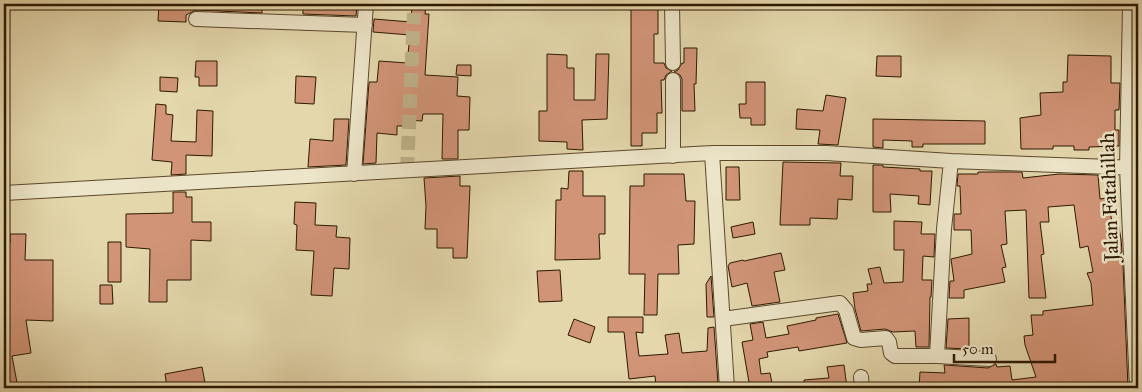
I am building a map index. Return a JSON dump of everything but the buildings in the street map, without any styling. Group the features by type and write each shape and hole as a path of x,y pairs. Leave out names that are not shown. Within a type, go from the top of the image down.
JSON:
{"street":[{"path":"354,174 366,4"},
{"path":"672,4 673,63"},
{"name":"Jalan Fatahillah","path":"1130,4 1137,388"},
{"path":"196,19 365,25"},
{"path":"673,80 673,156"},
{"path":"4,193 712,153 826,153 1133,168"},
{"path":"712,153 728,388"},
{"path":"937,356 943,239 951,160"},
{"path":"723,319 840,303 846,310 854,338 860,340 886,338 889,342 891,353 895,356 989,359"}],"tunnel":[{"path":"407,171 414,13"}]}
